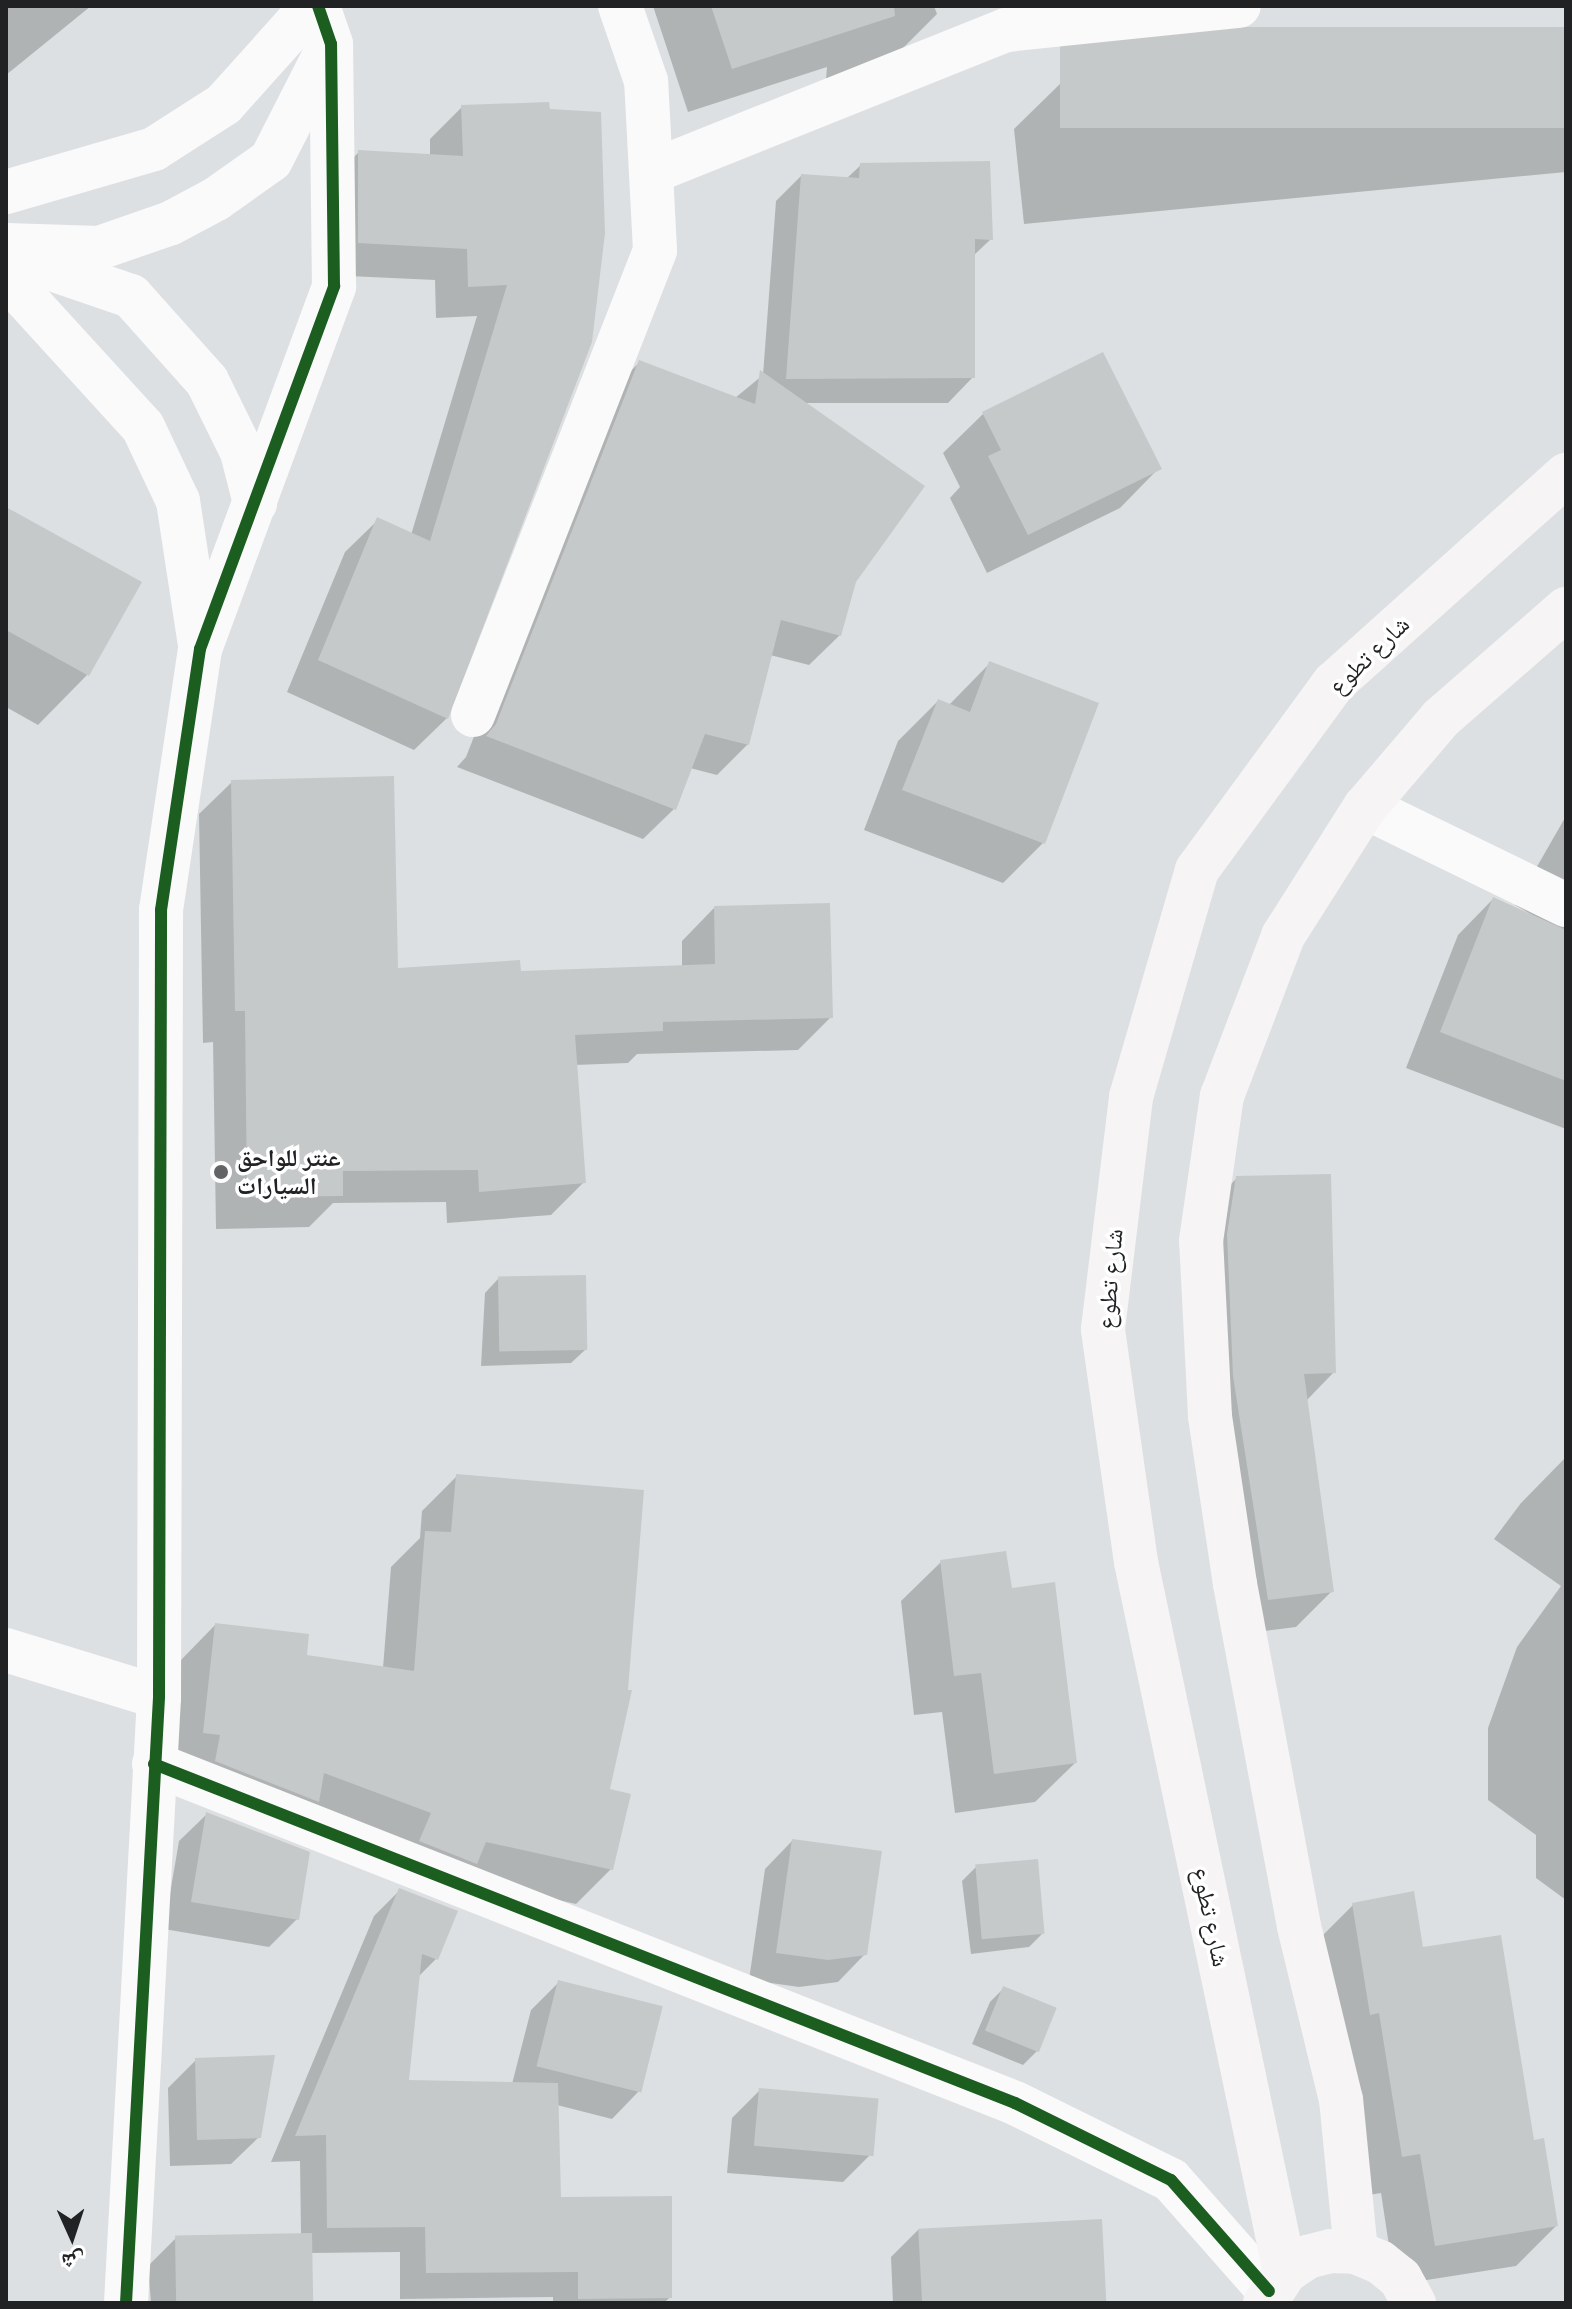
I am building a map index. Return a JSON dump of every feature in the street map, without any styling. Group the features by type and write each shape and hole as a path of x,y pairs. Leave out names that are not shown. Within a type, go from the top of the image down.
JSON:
{"main road":[{"name":"شارع تطوع","path":"1273,2289 1136,1562 1103,1329 1131,1097 1197,870 1334,683 1566,475"},
{"path":"1356,2252 1341,2100 1299,1926 1235,1584 1210,1416 1201,1241 1222,1096 1283,936 1365,807 1441,718 1566,609"},
{"path":"1273,2289 1307,2257 1356,2252 1400,2278 1414,2303"}],"street":[{"path":"473,715 655,250 646,81 620,6"},
{"path":"651,172 1006,30 1239,6"},
{"path":"6,192 154,149 224,104 320,19"},
{"path":"6,245 99,248 171,223 216,199 271,160 320,19"},
{"path":"126,2303 159,1697 161,910 200,649 334,286 320,19"},
{"path":"6,253 131,296 207,381 242,452 255,503"},
{"path":"6,277 143,427 178,501 200,649"},
{"path":"1365,807 1566,905"},
{"path":"6,1650 159,1697"},
{"path":"154,1764 1015,2103 1171,2180 1273,2289"}],"building":[{"path":"711,6 894,6 895,16 732,69"},
{"path":"1060,27 1566,27 1566,128 1060,128"},
{"path":"549,102 550,109 601,112 605,233 592,342 448,719 318,660 377,517 430,541 507,285 468,287 467,249 358,243 358,150 463,156 461,105"},
{"path":"990,161 993,240 975,239 975,378 786,379 801,174 859,178 860,163"},
{"path":"1103,352 1162,469 1028,535 988,456 1001,450 982,412"},
{"path":"639,360 755,404 760,370 925,486 856,582 841,636 781,620 749,745 705,734 676,810 486,736 496,724"},
{"path":"6,507 142,582 89,676 6,630"},
{"path":"989,661 1099,703 1045,844 902,790 938,699 970,712"},
{"path":"394,776 398,968 520,960 521,971 715,964 714,906 830,903 833,1018 663,1022 663,1031 575,1035 586,1183 479,1192 478,1170 343,1171 343,1196 247,1197 245,1011 235,1011 231,780"},
{"path":"1493,897 1566,930 1566,1081 1440,1032"},
{"path":"1331,1174 1336,1373 1304,1374 1334,1592 1268,1600 1233,1376 1227,1234 1236,1176"},
{"path":"586,1275 587,1350 499,1352 498,1277"},
{"path":"456,1474 644,1490 628,1690 632,1690 610,1789 631,1794 613,1870 486,1842 477,1864 419,1841 431,1813 324,1773 319,1802 215,1761 220,1735 203,1733 215,1623 309,1634 307,1655 414,1671 425,1531 451,1532"},
{"path":"1006,1551 1012,1588 1055,1582 1077,1763 994,1774 981,1673 954,1676 940,1560"},
{"path":"206,1812 310,1852 299,1920 191,1902"},
{"path":"792,1839 882,1851 867,1955 828,1960 776,1953"},
{"path":"1038,1859 1045,1934 982,1939 975,1864"},
{"path":"399,1888 458,1911 438,1960 422,1954 409,2080 558,2083 561,2197 672,2196 672,2298 578,2299 578,2272 426,2273 425,2227 327,2228 326,2135 295,2136"},
{"path":"1414,1891 1423,1947 1501,1935 1534,2140 1544,2138 1558,2226 1435,2246 1420,2154 1402,2157 1379,2013 1370,2015 1352,1903"},
{"path":"558,1980 663,2006 641,2092 536,2066"},
{"path":"1003,1986 1057,2008 1039,2052 985,2031"},
{"path":"275,2055 261,2138 197,2140 195,2058"},
{"path":"759,2088 879,2098 873,2156 754,2146"},
{"path":"1102,2219 1106,2303 922,2303 918,2229"},
{"path":"312,2233 313,2303 176,2303 175,2235"}],"cycle path":[{"path":"126,2303 159,1697 161,910 200,649 334,286 331,44 318,6"},
{"path":"154,1764 1015,2103 1171,2180 1269,2291"}],"place":[{"name":"عنتر للواحق السيارات","path":"221,1172"}]}
